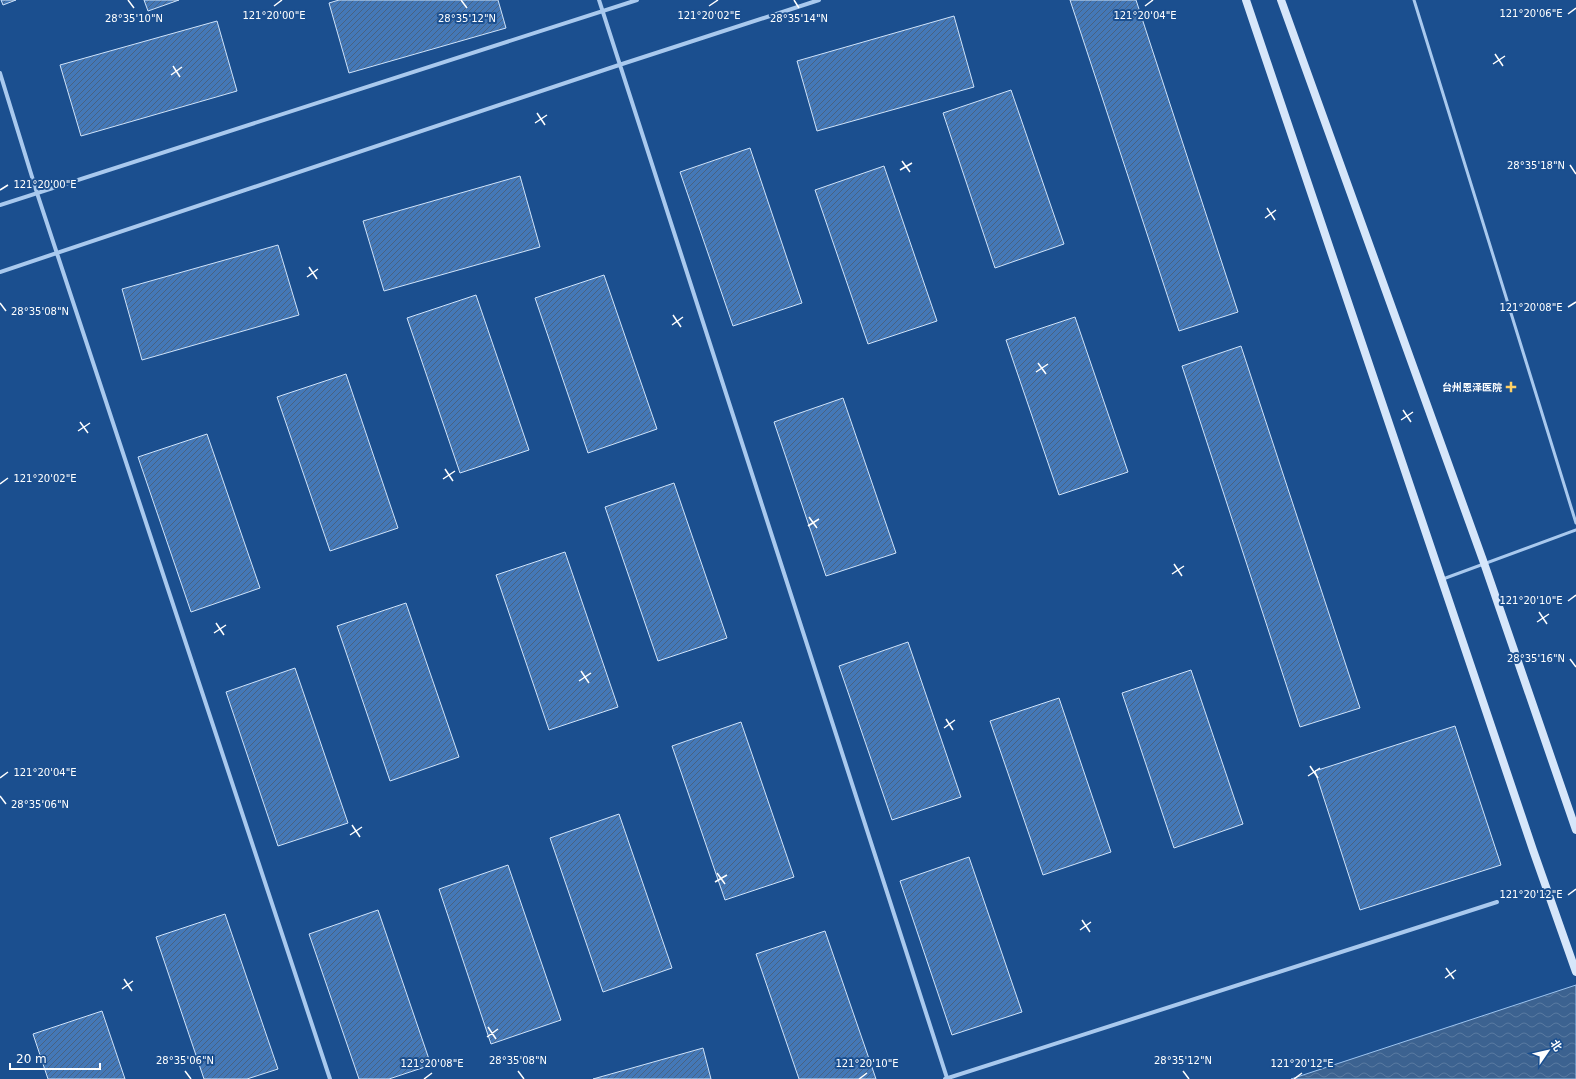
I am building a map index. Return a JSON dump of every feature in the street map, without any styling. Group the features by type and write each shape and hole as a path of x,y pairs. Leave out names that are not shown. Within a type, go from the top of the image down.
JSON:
{"main road":[{"path":"1246,0 1533,850 1576,972"},
{"path":"1281,0 1484,563 1576,830"}],"street":[{"path":"599,0 946,1079 1497,902"},
{"path":"0,205 637,0"},
{"path":"0,272 56,252 619,65 819,0"},
{"path":"0,73 56,252 330,1079"}],"lane":[{"path":"1414,0 1576,523"},
{"path":"1442,580 1484,563 1576,530"}],"water":[{"path":"1576,985 1576,1079 1291,1079"}],"building":[{"path":"1,0 16,0 3,5"},
{"path":"144,0 179,0 148,11"},
{"path":"339,0 498,0 506,28 349,73 329,3"},
{"path":"1070,0 1136,0 1238,312 1179,331"},
{"path":"954,16 974,87 817,131 797,61"},
{"path":"217,21 237,91 81,136 60,65"},
{"path":"1011,90 1064,244 995,268 943,113"},
{"path":"750,148 802,303 733,326 680,172"},
{"path":"884,166 937,321 868,344 815,190"},
{"path":"520,176 540,247 384,291 363,221"},
{"path":"278,245 299,315 142,360 122,289"},
{"path":"604,275 657,429 588,453 535,298"},
{"path":"476,295 529,450 460,473 407,318"},
{"path":"1075,317 1128,472 1059,495 1006,340"},
{"path":"1241,346 1360,708 1300,727 1182,366"},
{"path":"346,374 398,528 330,551 277,397"},
{"path":"843,398 896,553 826,576 774,422"},
{"path":"207,434 260,588 191,612 138,457"},
{"path":"674,483 727,638 658,661 605,507"},
{"path":"565,552 618,707 549,730 496,575"},
{"path":"406,603 459,757 390,781 337,626"},
{"path":"908,642 961,797 892,820 839,666"},
{"path":"295,668 348,823 278,846 226,692"},
{"path":"1191,670 1243,824 1174,848 1122,693"},
{"path":"1059,698 1111,852 1043,875 990,721"},
{"path":"741,722 794,877 725,900 672,746"},
{"path":"1455,726 1501,865 1360,910 1315,771"},
{"path":"619,814 672,968 603,992 550,838"},
{"path":"969,857 1022,1012 952,1035 900,881"},
{"path":"508,865 561,1020 491,1044 439,889"},
{"path":"378,910 431,1065 389,1079 359,1079 309,934"},
{"path":"225,914 278,1069 247,1079 204,1079 156,937"},
{"path":"825,931 876,1079 799,1079 756,954"},
{"path":"102,1011 125,1079 48,1079 33,1034"},
{"path":"703,1048 711,1079 593,1079"}],"place":[{"name":"台州恩泽医院","path":"1511,387"}]}
